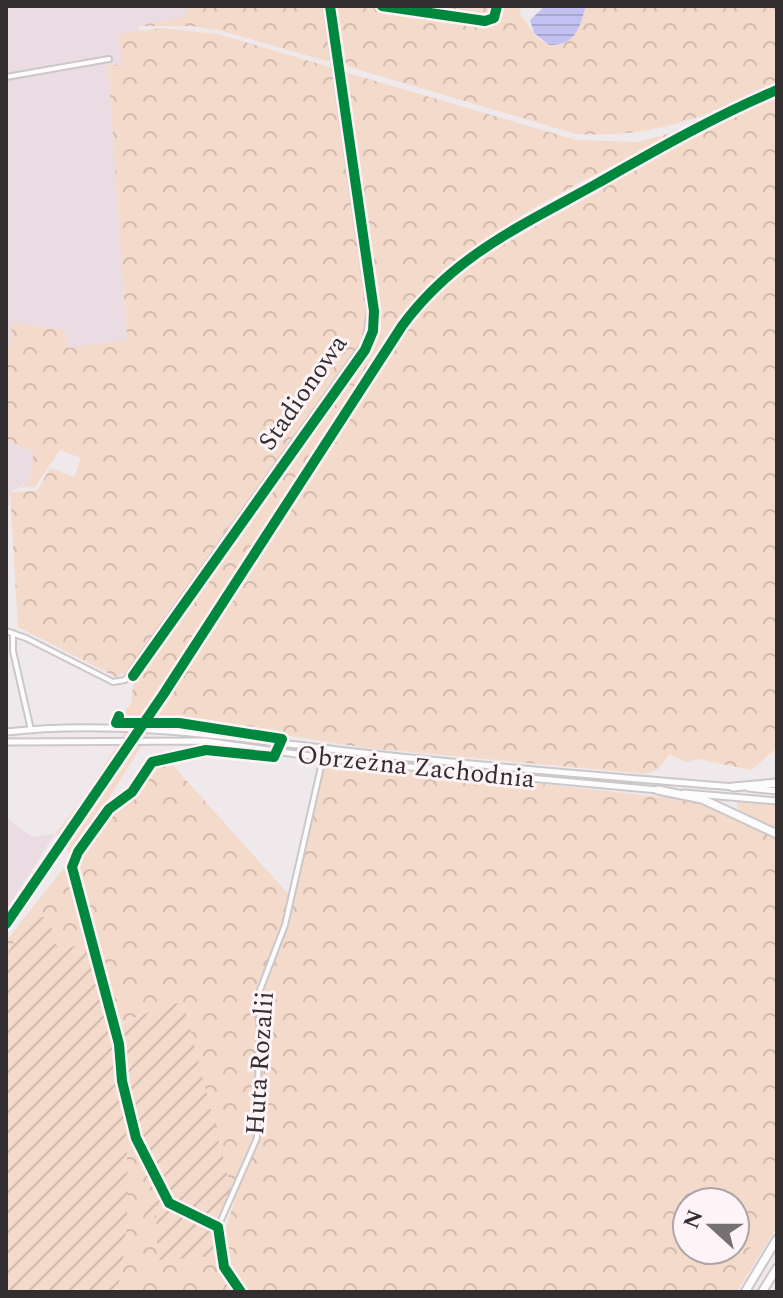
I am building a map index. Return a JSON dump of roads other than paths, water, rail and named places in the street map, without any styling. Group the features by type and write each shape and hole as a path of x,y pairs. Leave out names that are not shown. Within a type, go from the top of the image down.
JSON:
{"highway":[{"path":"733,787 777,783"},
{"path":"658,790 702,799 777,834"},
{"path":"745,1292 777,1239"},
{"path":"762,1292 777,1268"}],"street":[{"name":"Stadionowa","path":"13,633 96,674 117,682 128,677 368,335 370,311 326,6"},
{"path":"6,77 109,59"},
{"path":"6,631 13,633 13,651 31,730"},
{"name":"Obrzeżna Zachodnia","path":"6,732 177,730 498,767 777,791"},
{"name":"Obrzeżna Zachodnia","path":"6,742 175,740 323,758 777,801"},
{"name":"Huta Rozalii","path":"115,1032 136,1138 169,1203 218,1227 257,1138 260,990 285,925 323,758"}],"water":[{"path":"545,6 586,6 571,39 549,45 534,33 530,20"}]}
